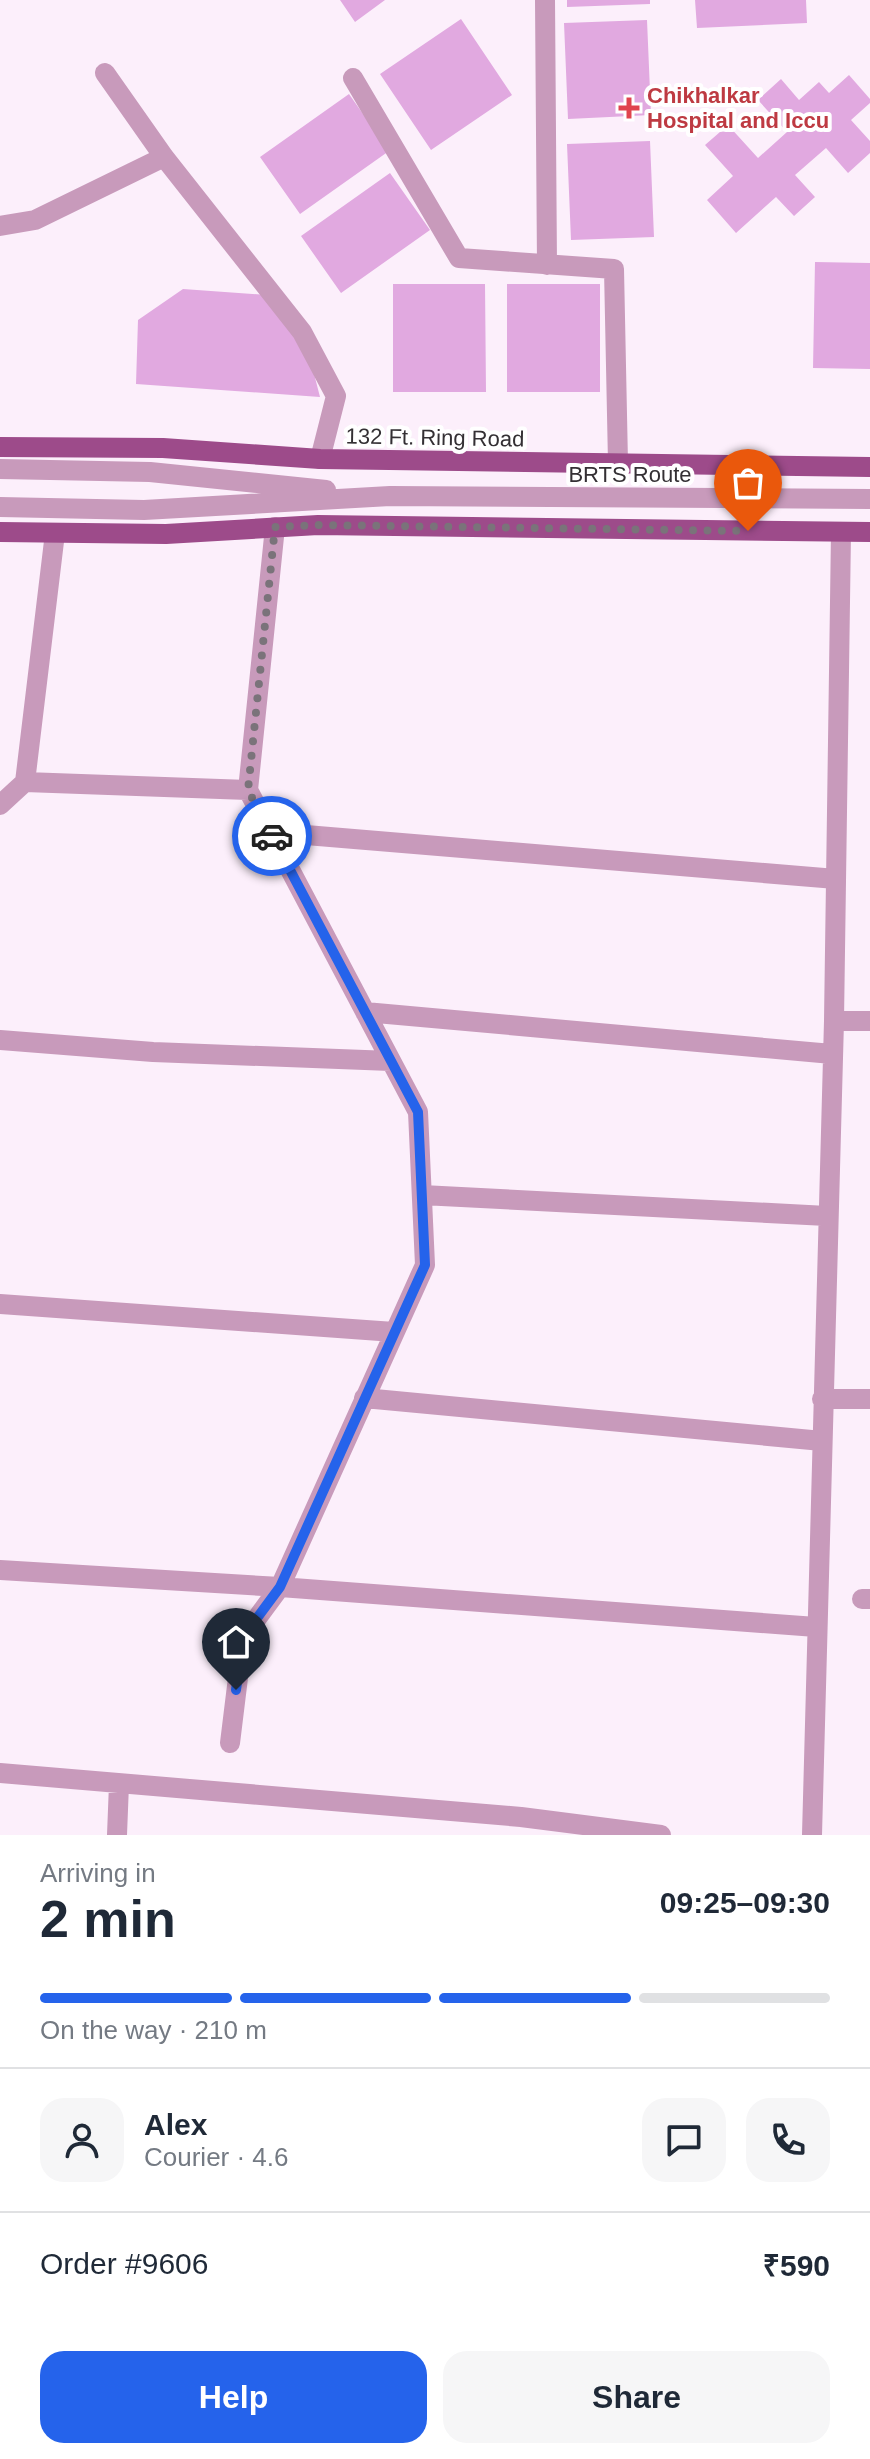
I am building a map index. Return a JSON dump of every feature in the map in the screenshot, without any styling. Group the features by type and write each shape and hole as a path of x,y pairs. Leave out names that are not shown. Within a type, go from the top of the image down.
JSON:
{"main road":[{"name":"132 Ft. Ring Road","path":"0,447 163,448 320,459 870,467"},
{"path":"0,532 166,534 318,525 870,532"}],"street":[{"path":"545,0 547,265"},
{"path":"105,73 164,157 302,332 336,396 320,459"},
{"path":"353,78 459,258 614,269 618,463"},
{"path":"0,226 35,220 164,157"},
{"name":"BRTS Route","path":"0,469 150,472 390,496"},
{"name":"BRTS Route","path":"0,507 144,510 390,496 870,499"},
{"path":"230,1743 243,1637 280,1587 425,1265 418,1112 248,790 275,527"},
{"path":"812,1835 834,1021 841,532"},
{"path":"0,805 25,782 55,533"},
{"path":"25,782 248,790"},
{"path":"270,832 836,879"},
{"path":"365,1012 832,1054"},
{"path":"834,1021 870,1021"},
{"path":"0,1040 153,1052 391,1061"},
{"path":"422,1195 827,1216"},
{"path":"0,1304 394,1332"},
{"path":"364,1398 822,1441"},
{"path":"822,1399 870,1399"},
{"path":"0,1570 280,1587 816,1627"},
{"path":"0,1773 521,1817 661,1835"},
{"path":"117,1835 119,1784"}],"building":[{"path":"340,0 385,0 355,22"},
{"path":"567,0 650,0 650,4 567,7"},
{"path":"695,0 806,0 807,23 697,28"},
{"path":"461,19 512,95 431,150 380,74"},
{"path":"647,20 651,115 568,119 564,23"},
{"path":"849,75 870,99 870,103 851,120 870,141 870,153 848,173 826,148 795,175 815,197 794,216 776,197 736,233 707,200 733,176 705,145 728,125 758,158 787,132 758,100 781,79 799,100 819,82 829,93"},
{"path":"349,94 389,151 300,214 260,157"},
{"path":"650,141 654,237 571,240 567,144"},
{"path":"390,173 430,230 341,293 301,236"},
{"path":"815,262 870,263 870,369 813,368"},
{"path":"393,284 485,284 486,392 393,392"},
{"path":"507,284 600,284 600,392 507,392"},
{"path":"183,289 267,295 311,362 320,397 136,384 138,320"}],"way so far":[{"path":"272,836 248,790 275,527 748,531"}],"place":[{"name":"Chikhalkar Hospital and Iccu","path":"629,108"}],"route":[{"path":"236,1690 243,1637 280,1587 425,1265 418,1112 272,836"}]}
